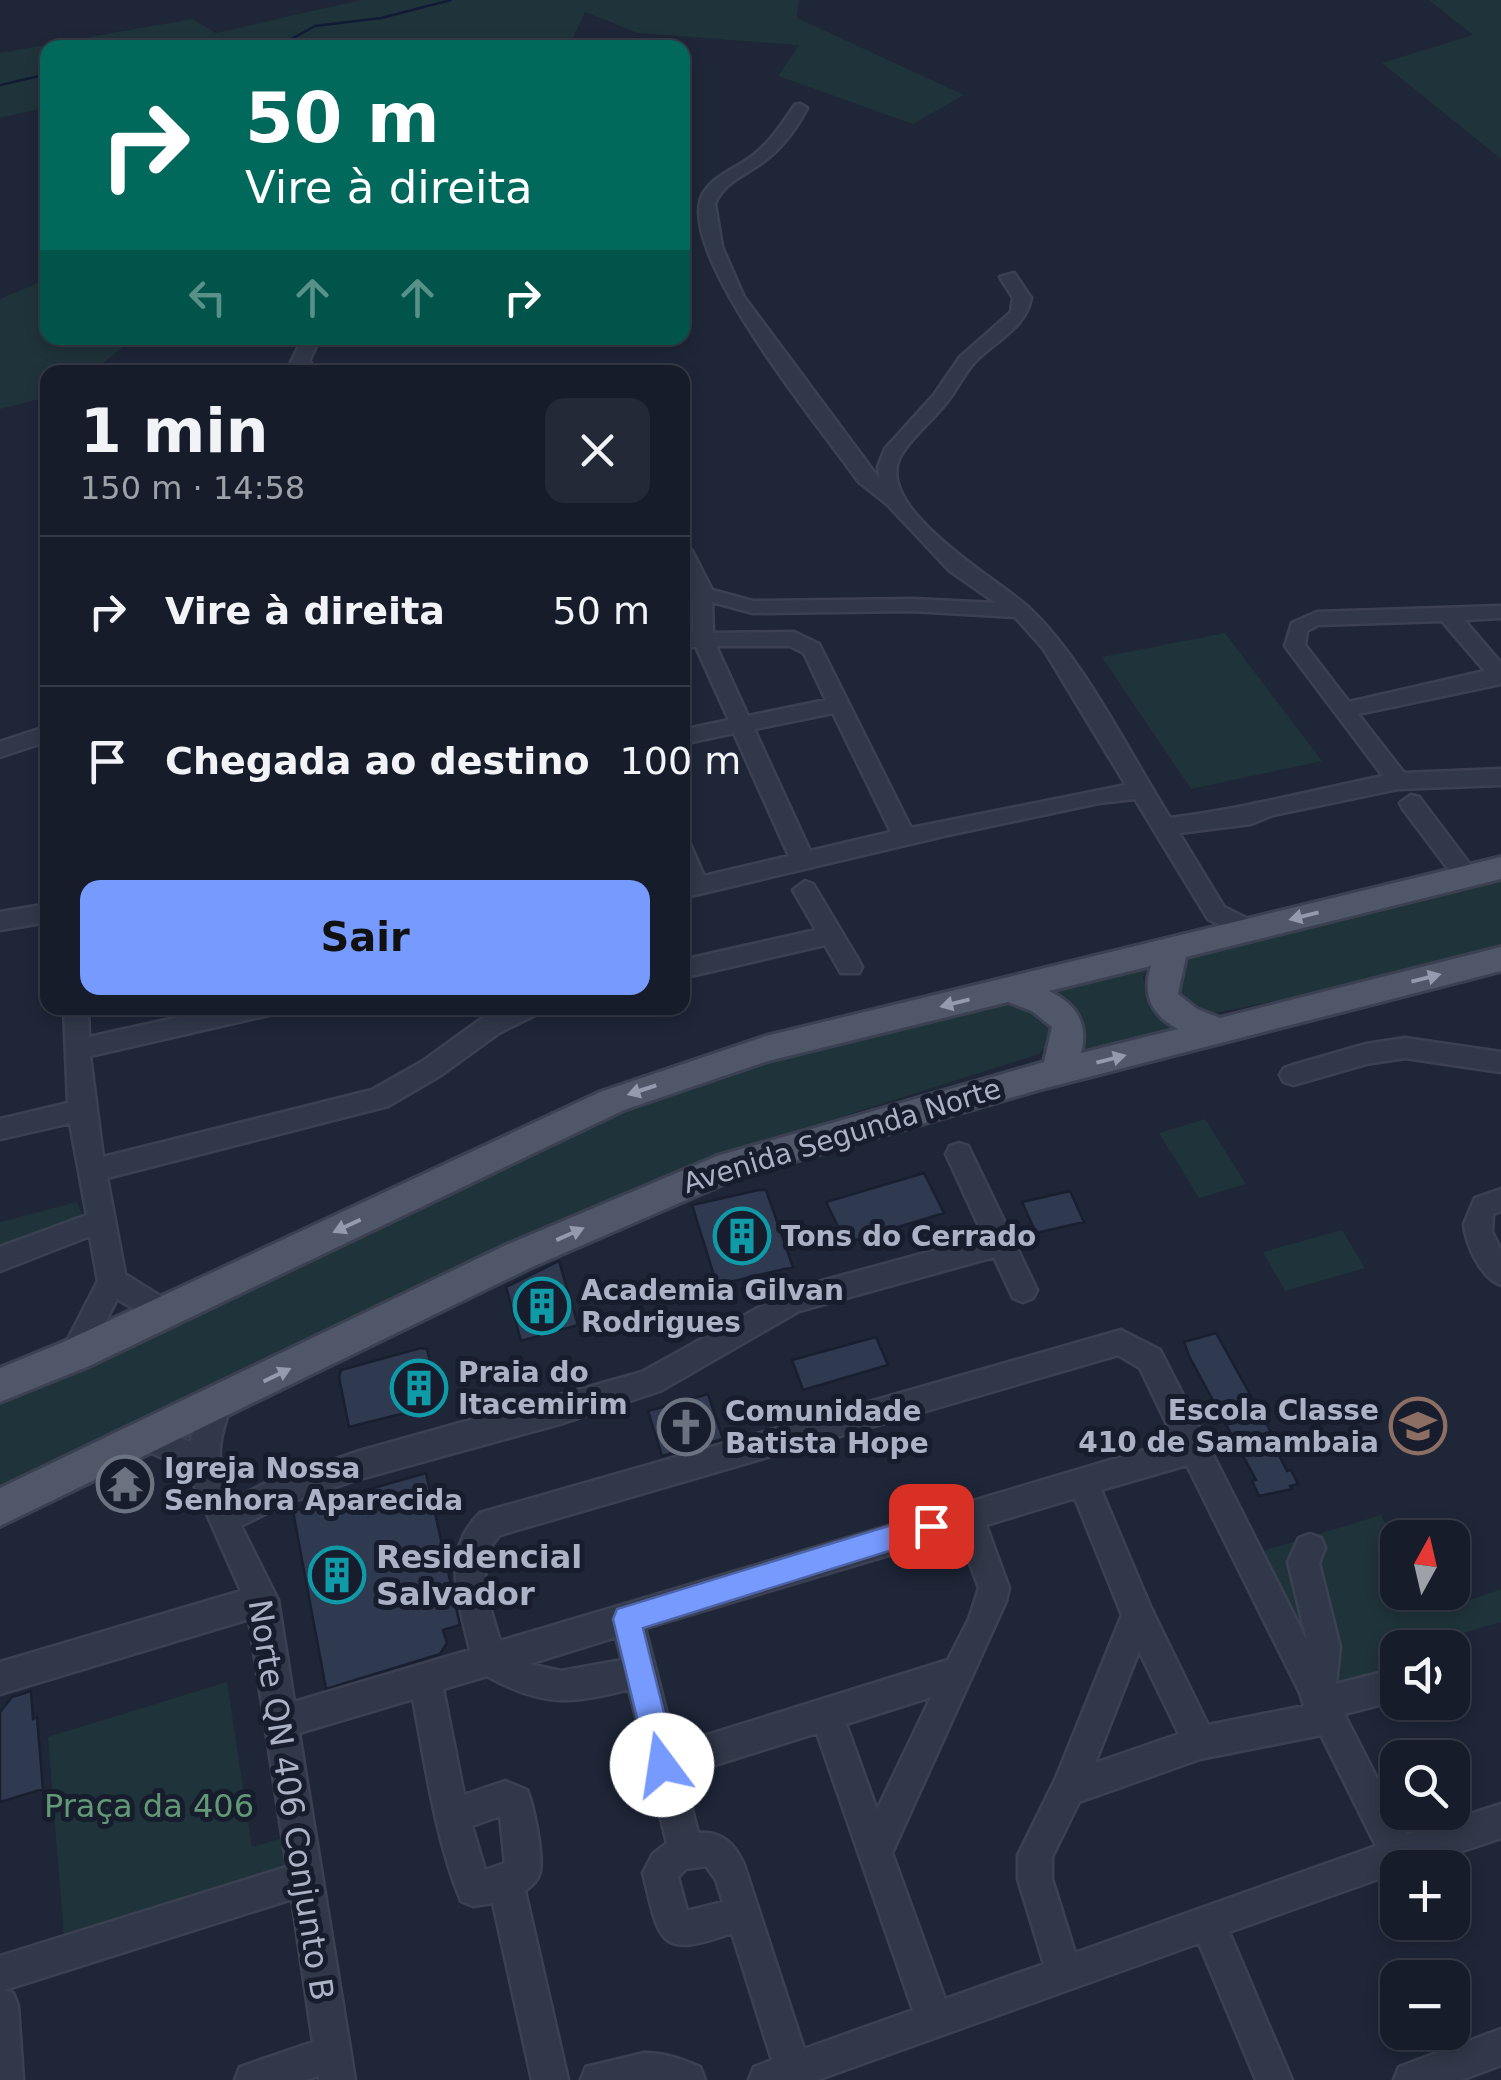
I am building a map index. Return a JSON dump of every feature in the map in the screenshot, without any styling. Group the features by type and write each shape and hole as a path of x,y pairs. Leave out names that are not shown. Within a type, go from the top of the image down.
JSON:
{"main road":[{"path":"0,1385 74,1355 612,1101 766,1050 1174,949 1214,926 1250,930 1501,868"},
{"path":"1174,949 1158,990 1164,1004 1189,1021 1218,1030"},
{"name":"Avenida Segunda Norte","path":"0,1508 519,1256 671,1188 869,1123 1501,959"},
{"path":"1011,990 1052,1004 1066,1019 1071,1033 1056,1073"}],"street":[{"path":"800,108 790,126 760,158 714,190 708,199 707,214 720,270 866,478 894,500 956,567 1021,611 1051,644 1165,828 1214,926"},
{"path":"894,500 887,467 892,453 940,399 966,360 1019,314 1022,298 1008,277"},
{"path":"690,566 705,594 693,640 742,725 804,863"},
{"path":"705,594 753,607 912,605 1021,611"},
{"path":"1398,781 1295,646 1294,632 1300,624 1316,619 1501,612"},
{"path":"1346,710 1500,676 1447,613"},
{"path":"693,640 794,638 812,648 905,838"},
{"path":"690,735 838,705"},
{"path":"0,750 40,737"},
{"path":"1165,828 1250,816 1267,808 1398,781 1501,776"},
{"path":"690,888 1099,795 1140,791"},
{"path":"1411,803 1466,876"},
{"path":"804,890 850,967"},
{"path":"0,921 40,914"},
{"path":"690,967 830,935"},
{"path":"74,1355 112,1281 80,1110 76,1015"},
{"path":"77,1049 208,1015"},
{"path":"92,1171 379,1099 512,1015"},
{"path":"1293,1074 1405,1048 1501,1062"},
{"path":"0,1129 80,1110"},
{"path":"959,1154 1023,1290"},
{"path":"1501,1200 1484,1206 1477,1228 1478,1238 1501,1273"},
{"path":"0,1259 100,1221"},
{"path":"222,1520 277,1494 356,1466 563,1410 650,1382 792,1300 1001,1244"},
{"path":"112,1281 163,1313"},
{"path":"638,1672 572,1689 549,1688 520,1678 488,1659 468,1561 472,1541 491,1523 1121,1342 1150,1358 1320,1705 1396,1850"},
{"name":"Norte QN 406 Conjunto B","path":"218,1403 205,1435 204,1471 222,1520 262,1600 335,2067"},
{"path":"146,1437 179,1451 204,1471"},
{"path":"282,1722 1194,1449"},
{"path":"1082,1482 1138,1615 1200,1743"},
{"path":"875,1852 958,1673 983,1630 994,1588 967,1515"},
{"path":"1310,1548 1303,1562 1322,1642 1325,1668 1320,1705"},
{"path":"0,1678 262,1600"},
{"path":"1064,1974 1034,1866 1040,1843 1068,1789 1138,1615"},
{"path":"627,1619 686,1851"},
{"path":"662,1765 958,1673"},
{"path":"425,1678 452,1816 470,1886 478,1890 520,1877 525,1864 515,1802 505,1798 452,1816"},
{"path":"1068,1789 1200,1743 1380,1689"},
{"path":"827,1715 934,2019"},
{"path":"1410,1850 1501,1821"},
{"path":"743,1912 698,1928 680,1929 674,1924 660,1872 669,1860 686,1851 712,1849 721,1854 743,1912 796,2074 934,2019 1380,1861"},
{"path":"0,1974 304,1878"},
{"path":"506,1884 550,2080"},
{"path":"1208,1923 1274,2080"},
{"path":"0,2006 5,2080"},
{"path":"1412,2080 1466,2071 1501,2047"},
{"path":"253,2080 335,2067"},
{"path":"600,2080 636,2070 672,2072 687,2080"}],"green space":[{"path":"361,0 799,0 797,18 964,95 913,124 778,76 799,45 638,33 585,12 572,40 73,40 192,19 216,33"},
{"path":"1429,0 1501,0 1501,159 1382,63 1473,35"},
{"path":"40,46 40,109 0,118 0,53"},
{"path":"40,284 40,345 125,345 101,365 40,365 40,399 0,409 0,299"},
{"path":"1225,633 1322,761 1191,789 1102,657"},
{"path":"1501,873 1501,948 1209,1014 1184,1005 1167,990 1179,953"},
{"path":"1152,961 1143,977 1149,995 1164,1013 1186,1028 1079,1057 1039,991"},
{"path":"1010,1001 1050,1018 1053,1039 1039,1054 764,1141 636,1188 0,1492 0,1397 615,1104 770,1053"},
{"path":"1205,1119 1246,1184 1199,1198 1159,1133"},
{"path":"77,1202 82,1215 0,1247 0,1222"},
{"path":"1342,1230 1365,1268 1285,1291 1263,1252"},
{"path":"1381,1515 1380,1610 1470,1610 1470,1600 1501,1589 1501,1622 1470,1631 1380,1630 1380,1679 1336,1686 1260,1552"},
{"name":"Praça da 406","path":"227,1682 252,1847 285,1837 289,1866 64,1937 48,1737"}],"building":[{"path":"924,1173 944,1213 846,1243 826,1202"},
{"name":"Tons do Cerrado","path":"766,1190 793,1267 717,1285 692,1205"},
{"path":"1070,1191 1084,1222 1036,1233 1022,1202"},
{"name":"Academia Gilvan Rodrigues","path":"559,1261 578,1325 521,1341 506,1287"},
{"path":"1216,1333 1271,1432 1268,1433 1287,1471 1291,1470 1298,1484 1290,1486 1292,1489 1259,1496 1252,1481 1256,1480 1189,1356 1184,1342"},
{"path":"876,1337 888,1365 803,1390 792,1360"},
{"name":"Praia do Itacemirim","path":"427,1349 439,1398 437,1405 349,1427 341,1370"},
{"name":"Comunidade Batista Hope","path":"708,1394 723,1439 662,1456 648,1411"},
{"name":"Residencial Salvador","path":"426,1473 460,1625 443,1630 447,1643 440,1654 326,1689 293,1511"},
{"path":"31,1691 43,1789 0,1802 0,1712 12,1697"}],"waterway":[{"path":"290,40 315,26 381,18 451,0"},
{"path":"0,85 40,76"}],"place":[{"name":"Tons do Cerrado","path":"742,1236"},
{"name":"Academia Gilvan Rodrigues","path":"542,1306"},
{"name":"Praia do Itacemirim","path":"419,1388"},
{"name":"Escola Classe 410 de Samambaia","path":"1418,1426"},
{"name":"Comunidade Batista Hope","path":"686,1427"},
{"name":"Igreja Nossa Senhora Aparecida","path":"125,1484"},
{"name":"Residencial Salvador","path":"337,1575"}],"route":[{"path":"662,1765 627,1619 931,1526"}]}
